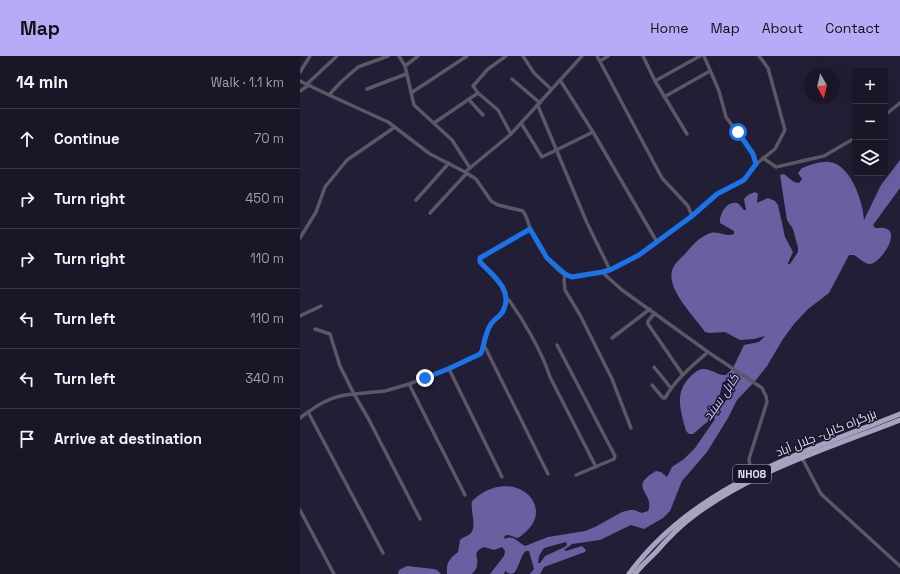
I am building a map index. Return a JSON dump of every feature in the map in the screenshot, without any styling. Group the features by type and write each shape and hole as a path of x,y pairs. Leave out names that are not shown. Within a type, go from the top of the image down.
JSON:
{"highway":[{"name":"بزرگراه کابل- جلال آباد","path":"629,574 635,571 672,534 724,495 764,472 900,414"},
{"name":"بزرگراه کابل- جلال آباد","path":"794,459 802,458 814,451 900,420"},
{"name":"بزرگراه کابل- جلال آباد","path":"635,571 659,538 684,516 719,492 752,474 764,472"}],"street":[{"path":"300,72 310,56"},
{"path":"300,91 337,56"},
{"path":"328,95 358,67 388,56"},
{"path":"399,56 404,66 414,105 452,140 470,168"},
{"path":"404,66 418,56"},
{"path":"411,93 467,56"},
{"path":"506,56 488,69 474,84 474,87 478,93 498,110 511,134"},
{"path":"523,56 534,72 551,89"},
{"path":"430,213 470,168 511,134 582,56"},
{"path":"597,56 662,178 688,206 692,216"},
{"path":"600,61 608,56"},
{"path":"643,56 664,97 687,134"},
{"path":"655,81 700,56"},
{"path":"704,56 719,90 726,117 753,154 756,164"},
{"path":"300,81 388,122 430,154 466,172 476,179 492,201 498,205 523,211 527,217 530,229 547,258 565,274 572,277 610,270 639,255 692,216 717,194 744,180 756,164 775,149 785,130 768,68 759,56"},
{"path":"664,97 710,71"},
{"path":"367,89 406,74"},
{"path":"512,80 539,104 587,223 610,270"},
{"path":"560,80 593,132 657,242"},
{"path":"434,123 478,93"},
{"path":"468,99 483,115"},
{"path":"888,113 900,103"},
{"path":"521,123 541,157 593,132"},
{"path":"300,238 316,212 325,187 347,160 395,127"},
{"path":"763,158 776,167 824,156 852,140"},
{"path":"416,200 449,164"},
{"path":"300,418 331,398 343,394 385,391 409,384 449,369 480,354 490,325 503,312 507,300 505,292 498,280 480,262 480,258 530,229"},
{"path":"602,272 622,290 720,361 762,388 767,402 749,463 752,474"},
{"path":"565,274 565,290 580,315 612,379 631,428"},
{"path":"507,300 509,300 520,315 596,467"},
{"path":"300,316 321,306"},
{"path":"612,338 650,309"},
{"path":"655,313 648,321 648,324 683,375"},
{"path":"315,330 328,332 330,334 340,366 420,519"},
{"path":"558,345 615,456 614,459 576,475"},
{"path":"484,346 548,474"},
{"path":"652,385 664,398 683,375 708,352"},
{"path":"654,367 671,388"},
{"path":"449,369 502,477"},
{"path":"409,384 465,496"},
{"path":"308,412 383,553"},
{"path":"802,458 821,494 900,566"},
{"path":"300,510 334,574"}],"shaded area":[{"path":"900,160 900,188 873,225 875,228 886,228 890,232 890,243 887,249 874,263 870,264 854,255 849,255 829,293 808,309 794,324 767,366 737,400 707,452 682,481 670,511 663,518 644,529 631,525 600,540 572,544 564,550 566,551 582,546 586,550 585,552 544,567 540,574 530,574 534,569 529,551 526,551 514,573 510,574 505,571 504,574 490,574 504,556 505,551 502,547 494,550 484,547 476,554 477,566 472,574 447,574 448,564 450,559 458,552 460,540 470,534 473,530 472,501 487,490 503,486 516,488 527,494 534,503 536,514 531,526 518,538 509,535 504,537 505,539 511,537 525,546 548,537 585,531 622,512 634,510 642,513 648,511 649,505 642,486 643,482 647,477 656,471 661,472 667,477 672,467 684,459 695,448 715,419 713,417 693,434 689,434 686,431 680,403 680,397 684,384 698,370 702,369 726,375 733,368 744,345 759,342 765,336 754,339 740,340 725,332 705,332 682,302 673,284 671,276 675,264 695,242 704,236 715,232 728,235 734,234 734,231 720,223 722,213 727,206 737,203 744,210 746,210 744,199 748,195 755,192 758,194 757,203 768,198 775,201 778,205 785,237 793,252 788,263 790,264 798,252 798,248 793,229 787,220 780,175 784,174 794,182 799,183 802,179 798,173 802,168 823,162 829,162 837,164 844,169 849,176 858,194 864,220 881,185","holes":["727,380 731,385 732,394 722,405 718,403 723,382","566,542 567,545 545,556 540,563 538,563 539,556 544,548"]},
{"path":"407,566 434,569 441,574 398,574 399,570"}],"route":[{"path":"425,378 480,354 490,325 503,312 507,300 505,292 498,280 480,262 480,258 530,229 547,258 565,274 572,277 610,270 639,255 692,216 717,194 744,180 756,164 753,154 738,132"}],"water label":[{"name":"کابل سيند","path":"721,397"}]}
